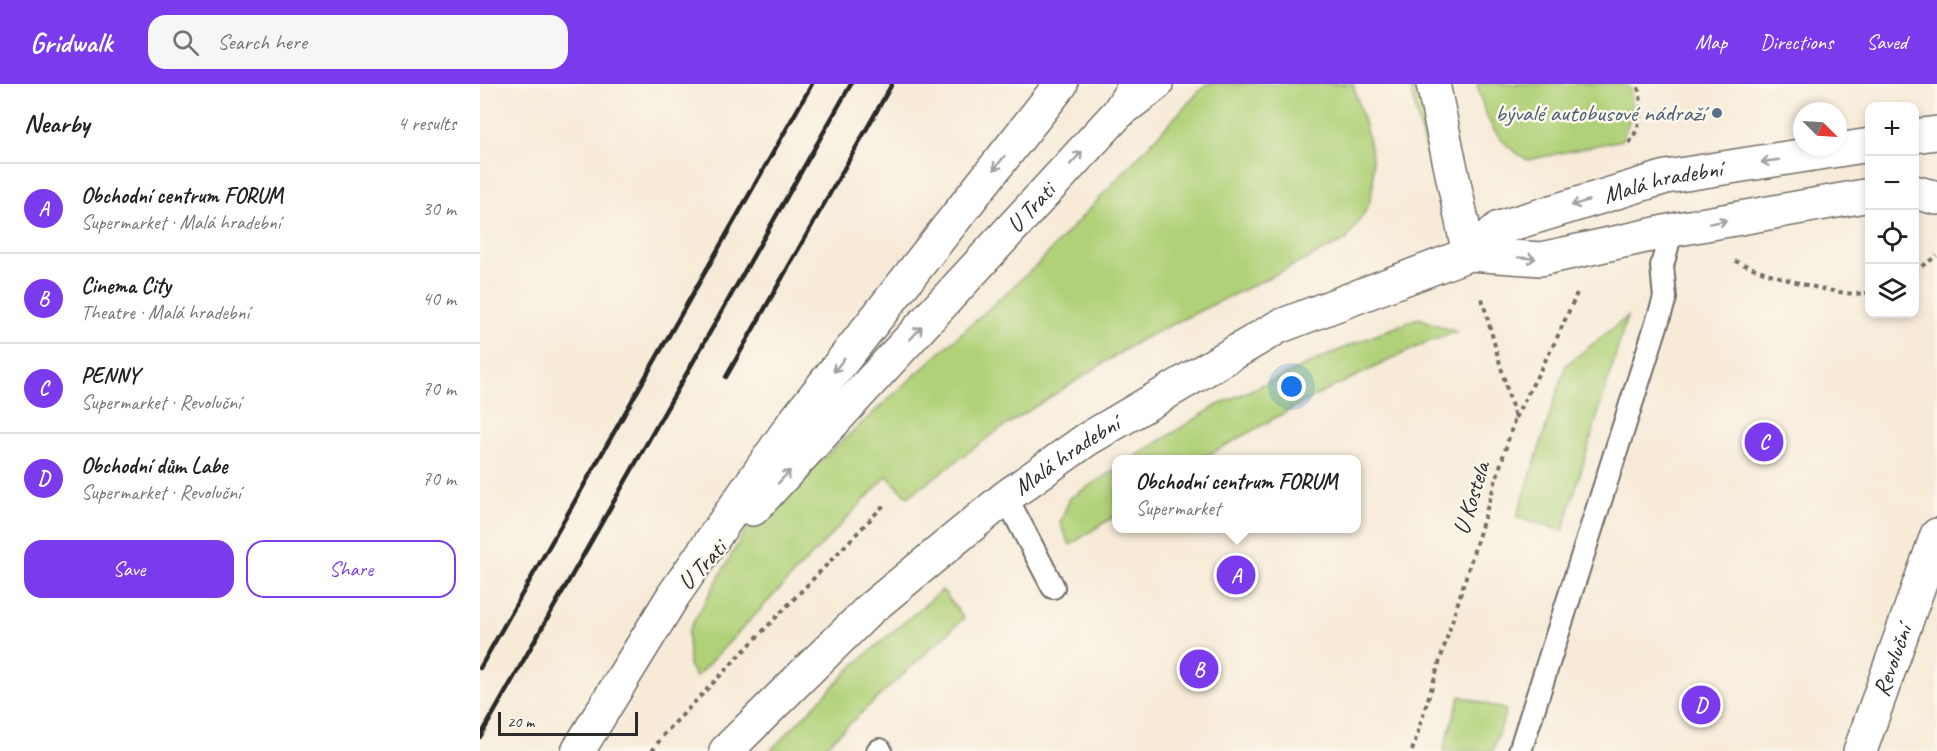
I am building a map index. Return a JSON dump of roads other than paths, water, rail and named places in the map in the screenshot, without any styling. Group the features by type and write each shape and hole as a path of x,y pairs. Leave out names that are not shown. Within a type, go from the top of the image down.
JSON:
{"street":[{"name":"U Trati","path":"673,597 792,425 1061,84"},
{"name":"U Trati","path":"1118,113 1136,84"},
{"name":"U Trati","path":"673,597 1118,113 1156,84"},
{"path":"1433,84 1469,254"},
{"path":"1919,135 1937,133"},
{"name":"Malá hradební","path":"726,751 870,609 1006,497 1086,440 1278,327 1469,254 1499,228 1666,177 1865,146"},
{"path":"1919,189 1937,184"},
{"path":"1919,192 1937,198"},
{"name":"Malá hradební","path":"1469,254 1541,259 1678,229 1865,196"},
{"name":"Revoluční","path":"1860,751 1937,535"},
{"path":"578,751 673,597"}],"lane":[{"path":"1520,751 1665,298 1662,266 1668,243"},
{"path":"1006,497 1053,586"}],"railway":[{"path":"480,668 812,84"},
{"path":"480,737 851,84"},
{"path":"726,377 892,84"}],"place":[{"name":"bývalé autobusové nádraží","path":"1717,113"},
{"name":"PENNY","path":"1764,442"},
{"name":"Obchodní centrum FORUM","path":"1236,575"},
{"name":"Cinema City","path":"1199,669"},
{"name":"Obchodní dům Labe","path":"1701,705"}]}
